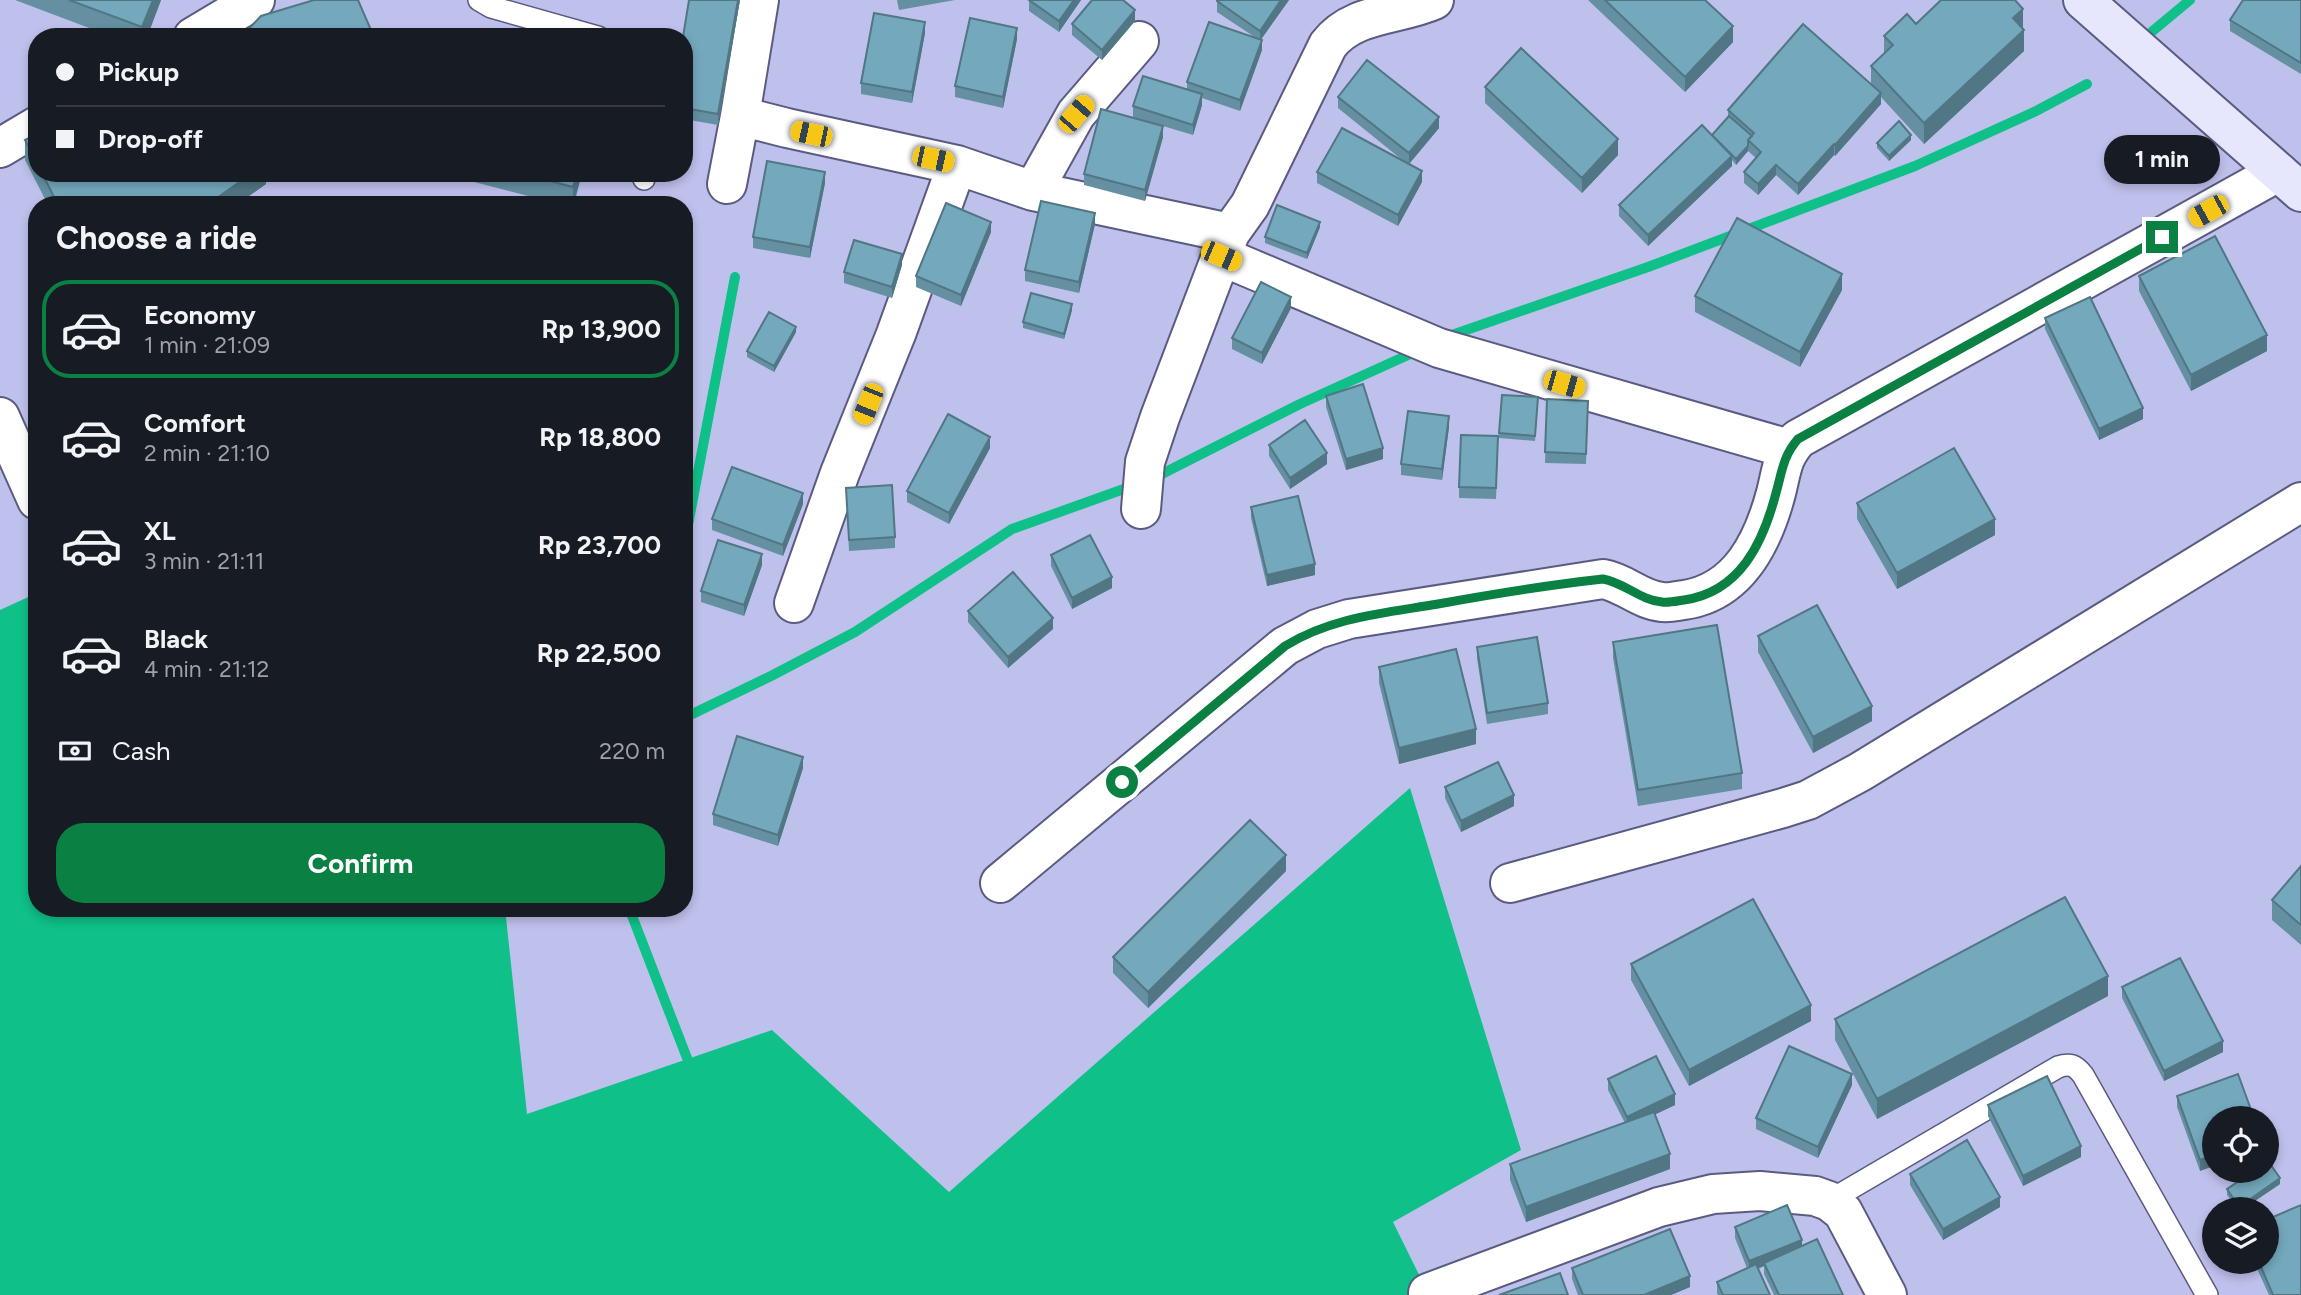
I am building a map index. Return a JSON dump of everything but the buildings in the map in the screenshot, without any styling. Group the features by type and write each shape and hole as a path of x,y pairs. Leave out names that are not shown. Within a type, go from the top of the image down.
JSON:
{"main road":[{"path":"2083,0 2290,182"}],"street":[{"path":"209,28 256,0"},
{"path":"727,184 759,0"},
{"path":"1142,492 1160,417 1226,244 1250,205 1328,46 1335,36 1362,19 1412,8 1434,0"},
{"path":"1033,191 1076,114 1139,41"},
{"path":"740,116 957,164 1033,191 1226,244 1438,348 1789,449"},
{"path":"0,148 28,132"},
{"path":"794,603 840,473 896,334 957,164"},
{"path":"1000,883 1285,646 1317,629 1349,618 1603,579 1618,582 1644,597 1664,603 1700,598 1717,590 1732,579 1758,546 1776,494 1782,463 1798,439 2290,182"},
{"path":"0,417 28,480"},
{"path":"1510,883 1808,800 1860,772 2301,502"},
{"path":"1428,1293 1660,1207 1700,1197 1760,1191 1815,1196 1829,1201 1843,1212 1852,1224 1888,1295"}],"lane":[{"path":"479,0 491,7 566,28"},
{"path":"1829,1201 2058,1067 2076,1066 2083,1074 2207,1295"}],"shaded area":[{"path":"28,597 28,917 506,917 527,1114 772,1030 949,1192 1410,788 1521,1150 1393,1222 1429,1295 0,1295 0,610"}],"waterway":[{"path":"2143,39 2190,0"},
{"path":"1446,337 1648,267 1915,166 2034,112 2087,84"},
{"path":"693,499 735,277"},
{"path":"1150,480 1300,404 1419,350"},
{"path":"693,714 855,632 1012,529 1135,485"},
{"path":"632,917 687,1058"}],"route":[{"path":"1122,782 1285,646 1335,622 1603,579 1618,582 1644,597 1664,603 1700,598 1717,590 1732,579 1758,546 1776,494 1782,463 1798,439 2162,237"}]}
